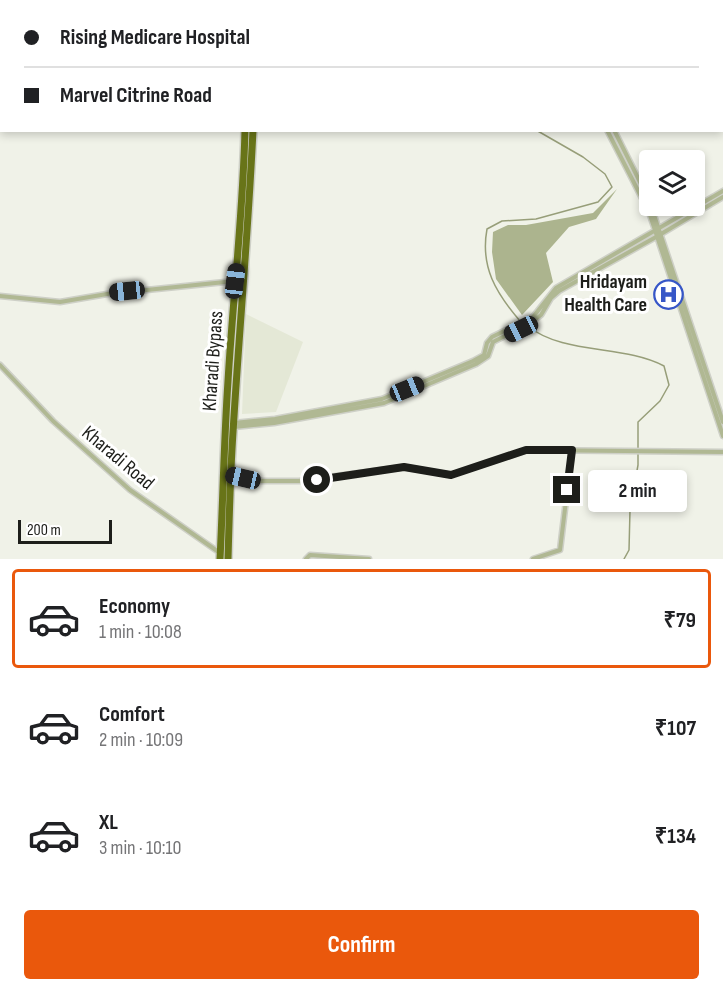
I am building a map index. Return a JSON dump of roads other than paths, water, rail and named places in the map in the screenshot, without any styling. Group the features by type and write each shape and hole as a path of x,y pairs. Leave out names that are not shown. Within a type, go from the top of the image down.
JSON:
{"highway":[{"name":"Kharadi Bypass","path":"225,558 224,451 241,224 245,132"},
{"name":"Kharadi Bypass","path":"225,558 231,472 237,284 249,231 253,132"}],"street":[{"path":"609,132 646,204 723,436"},
{"path":"615,132 639,181"},
{"path":"529,322 556,288 723,191"},
{"path":"233,425 382,399 484,355 487,343 492,337 521,326 541,315 551,298 559,291 656,237 723,196"},
{"path":"655,216 723,422"},
{"path":"0,296 60,302 107,294 237,284"},
{"name":"Kharadi Road","path":"0,365 47,415 130,490 225,558"},
{"path":"231,472 261,481 317,480 404,467 451,475 526,450 723,452"},
{"path":"533,559 560,550 572,450"},
{"path":"231,472 261,481"},
{"path":"306,559 310,555 369,559"}],"waterway":[{"path":"520,321 497,290 492,279 486,255 487,229 502,221 536,219 598,202 612,187 605,174 583,157 539,132"},
{"path":"526,325 541,335 558,341 648,359 664,366 669,385 660,401 638,422 638,465 630,510 629,550 624,559"}],"place":[{"name":"Hridayam Health Care","path":"668,294"}]}
